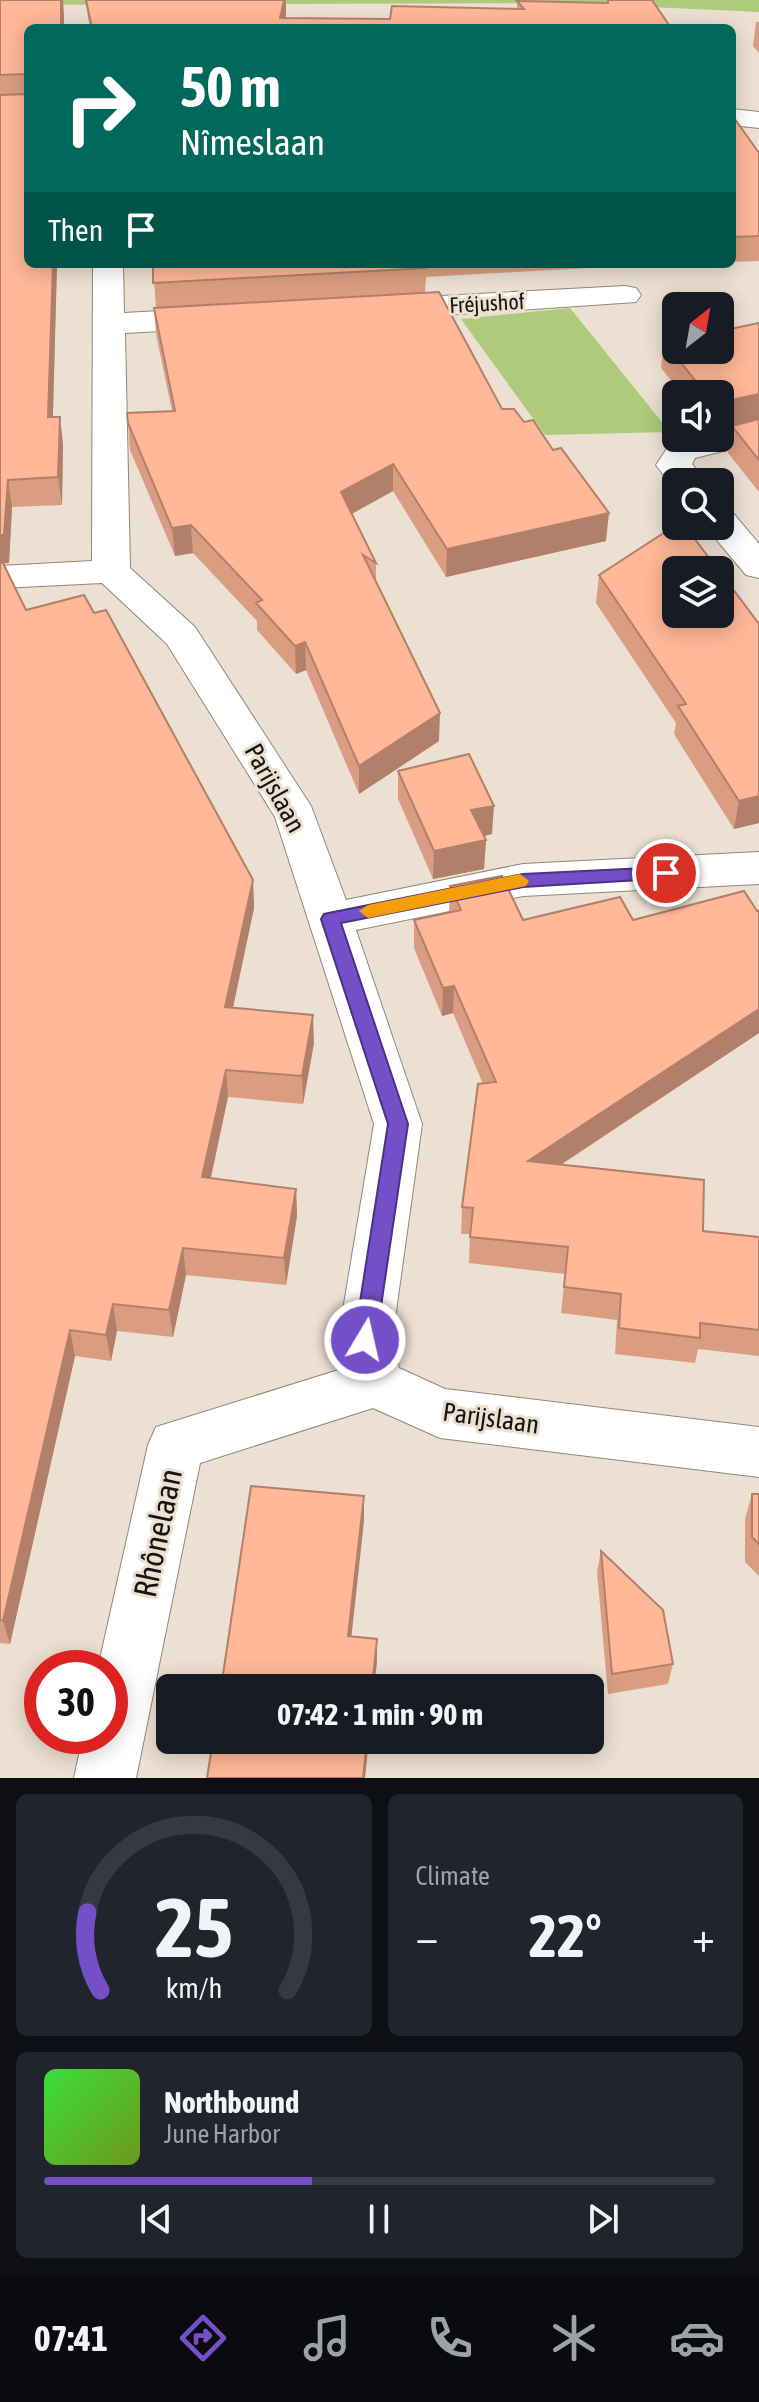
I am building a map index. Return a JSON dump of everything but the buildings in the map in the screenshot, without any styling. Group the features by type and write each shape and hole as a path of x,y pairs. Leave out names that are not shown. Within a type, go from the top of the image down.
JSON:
{"street":[{"path":"736,117 759,120"},
{"path":"0,577 111,571 108,268"},
{"name":"Fréjushof","path":"364,310 625,295"},
{"path":"108,324 252,316"},
{"path":"676,468 674,465 682,451 759,432"},
{"path":"734,538 759,567"},
{"name":"Parijslaan","path":"111,571 181,636 296,816 398,1124 365,1340 376,1383 440,1413 759,1452"},
{"path":"331,919 523,880 759,868"},
{"name":"Rhônelaan","path":"105,1778 176,1445 376,1383"}],"green space":[{"path":"0,0 759,0 759,12 562,3 0,5"},
{"path":"570,308 662,422 662,432 545,435 461,319"}],"slow traffic":[{"path":"368,911 520,881"}],"route":[{"path":"365,1340 398,1124 331,919 523,880 666,873"}]}
